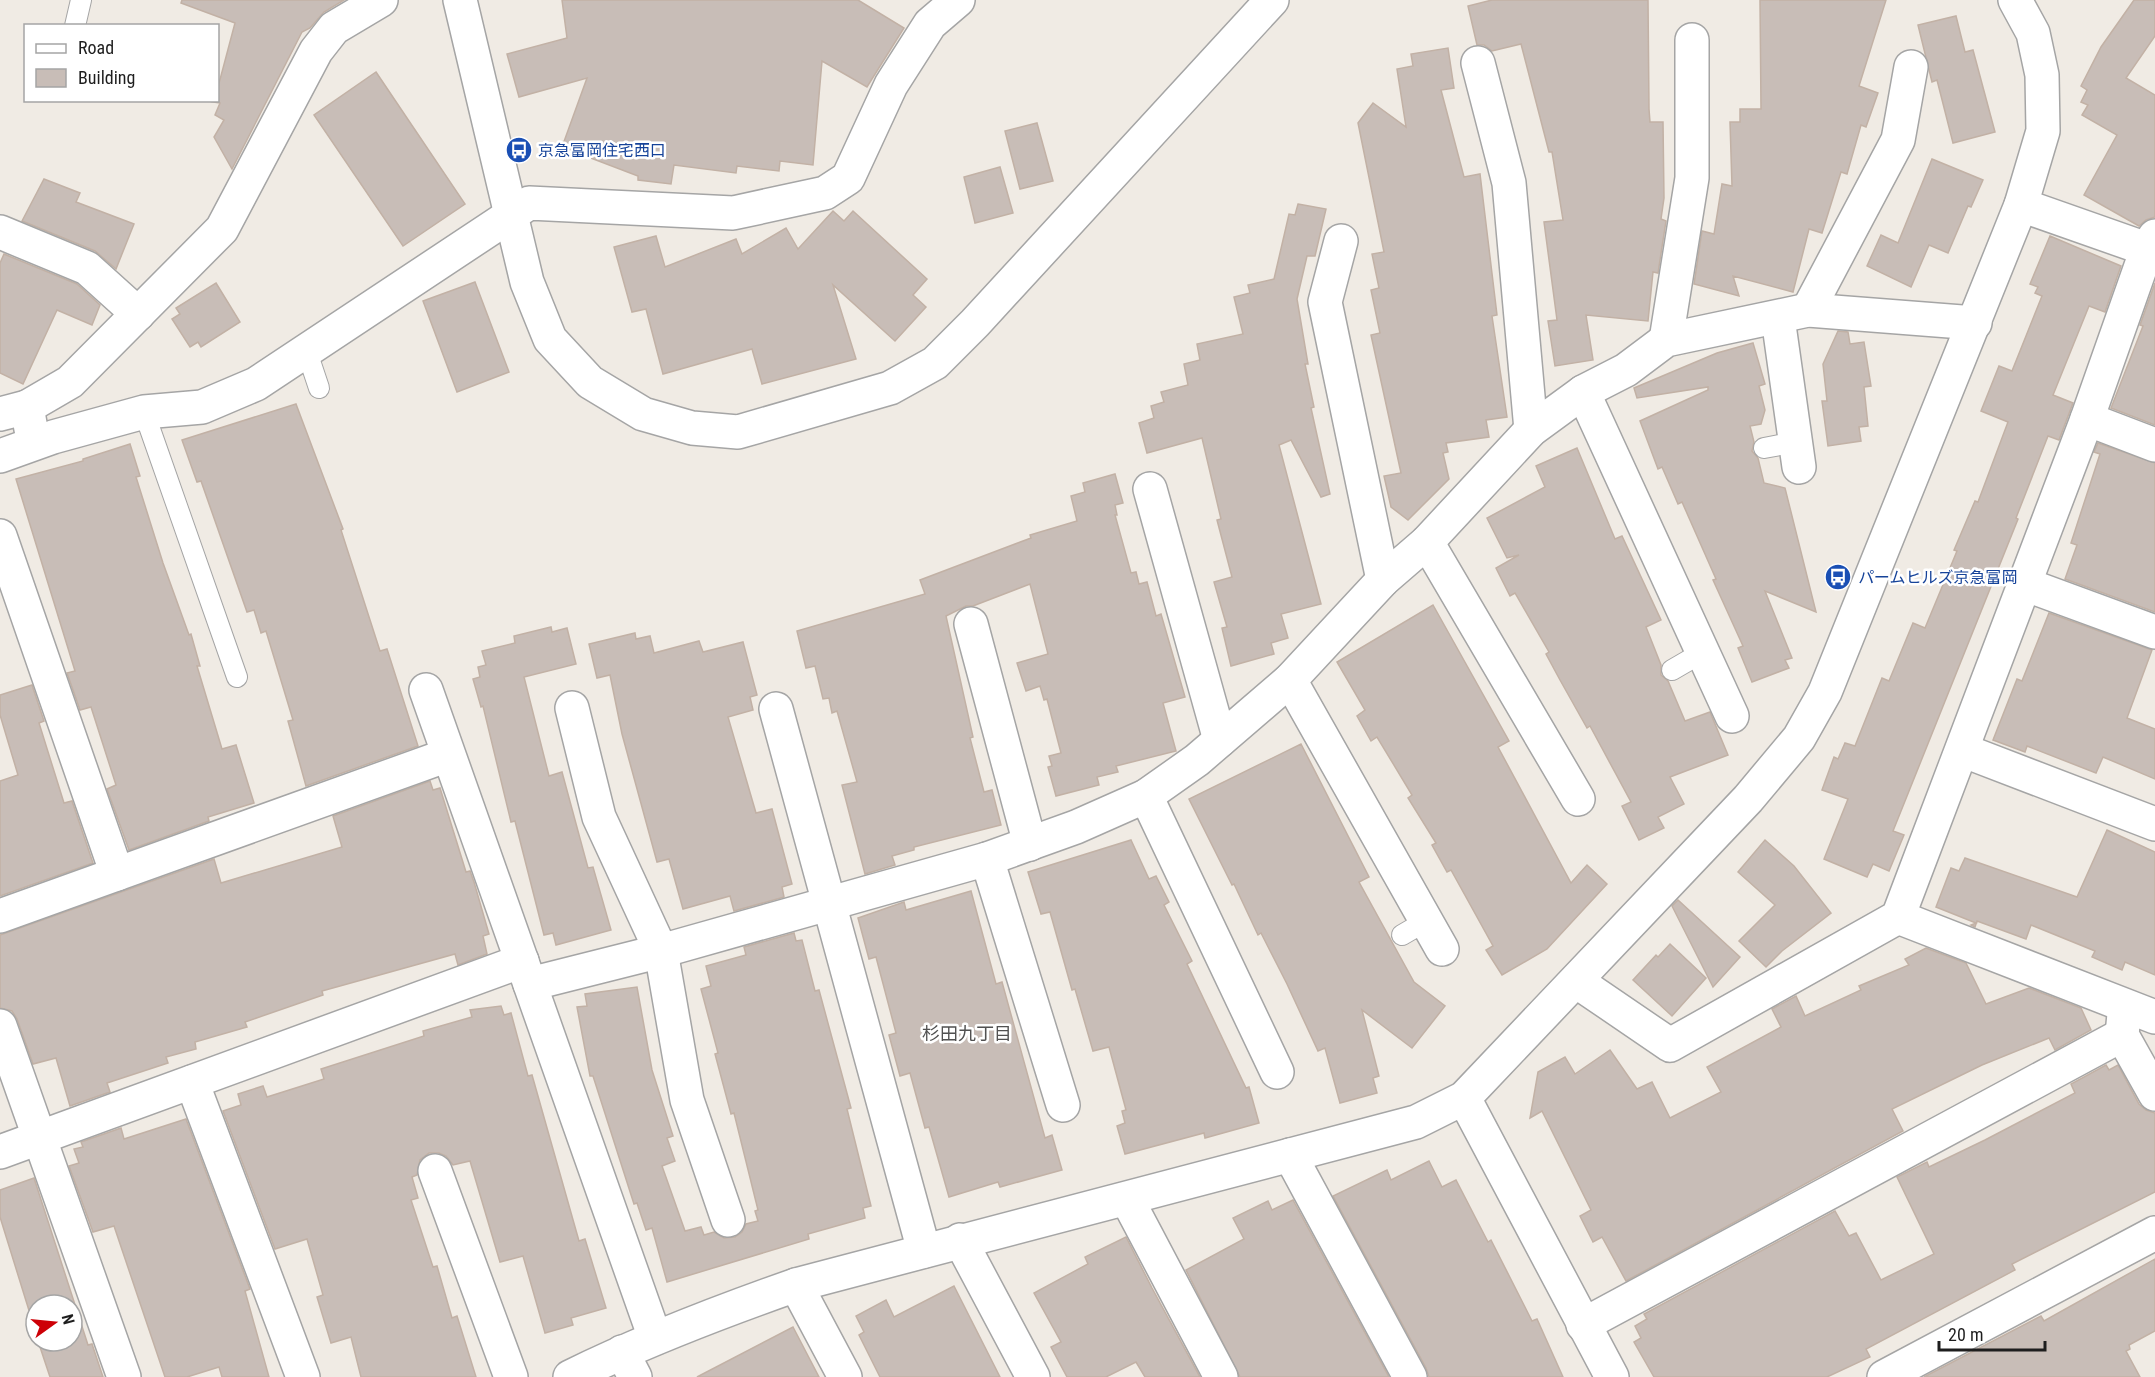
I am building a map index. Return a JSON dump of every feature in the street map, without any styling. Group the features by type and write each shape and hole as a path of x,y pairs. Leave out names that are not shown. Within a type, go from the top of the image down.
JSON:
{"street":[{"path":"34,443 14,410 70,382 222,229 316,51 334,28 381,0"},
{"path":"460,0 527,282 550,339 590,382 643,414 692,428 738,432 890,388 935,363 975,323 1272,0"},
{"path":"570,1377 628,1364 655,1338 796,1285 960,1240 1126,1199 1416,1122 1464,1098 1748,799 1799,738 1825,692 2021,205 2043,131 2042,75 2033,33 2015,0"},
{"path":"0,456 34,443 144,412 202,406 256,384 529,203 733,213 825,193 848,178 891,85 944,3"},
{"path":"1666,340 1692,177 1692,40"},
{"path":"1478,63 1509,183 1530,430"},
{"path":"1798,454 1793,314 1898,140 1911,67"},
{"path":"1576,981 1670,1046 1898,917 2152,246 2021,205"},
{"path":"0,232 87,268 138,314"},
{"path":"1341,241 1324,302 1383,580"},
{"path":"0,1152 192,1082 526,973 661,951 828,902 987,859 1030,844 1146,796 1220,740 1290,680 1383,580 1427,543 1530,430 1583,392 1626,370 1666,340 1793,314 1974,323"},
{"path":"1583,392 1732,716"},
{"path":"2087,419 2155,445"},
{"path":"1150,489 1220,740"},
{"path":"0,536 117,874"},
{"path":"1427,543 1578,799"},
{"path":"2024,584 2155,632"},
{"path":"971,624 1030,844"},
{"path":"1290,680 1414,928 1443,949"},
{"path":"426,690 655,1338"},
{"path":"572,708 599,817 661,951 687,1100 728,1220"},
{"path":"776,709 924,1251"},
{"path":"1962,750 2155,824"},
{"path":"0,916 117,874 282,804 448,755"},
{"path":"1146,796 1277,1072"},
{"path":"987,859 1063,1105"},
{"path":"1898,917 2123,1021 2155,1094"},
{"path":"1583,1325 2123,1021 2155,1017"},
{"path":"0,1026 124,1377"},
{"path":"192,1082 303,1377"},
{"path":"1464,1098 1612,1377"},
{"path":"1290,1155 1410,1377"},
{"path":"435,1171 512,1377"},
{"path":"1126,1199 1221,1377"},
{"path":"1884,1377 2155,1233"},
{"path":"960,1240 1033,1377"},
{"path":"796,1285 845,1377"}],"lane":[{"path":"75,24 81,0"},
{"path":"307,352 319,388"},
{"path":"144,412 237,677"},
{"path":"1764,448 1798,454"},
{"path":"1672,670 1703,652"}],"building":[{"path":"182,0 344,0 324,12 310,28 302,32 232,169 214,137 224,120 215,115 220,103 213,102 219,102 219,83 235,23 181,3"},
{"path":"562,0 858,0 904,28 867,87 822,61 813,165 780,161 779,171 737,166 736,173 674,165 671,184 638,180 638,176 562,147 587,78 519,97 507,54 567,38"},
{"path":"1492,0 1648,0 1650,122 1663,122 1664,198 1661,219 1666,221 1658,273 1653,272 1648,321 1586,315 1593,360 1555,366 1548,321 1557,320 1544,222 1563,220 1552,152 1549,152 1521,44 1492,51 1484,45 1477,45 1468,6"},
{"path":"1760,0 1886,0 1859,86 1878,93 1866,127 1861,125 1847,174 1841,172 1822,233 1809,229 1793,292 1733,276 1739,296 1694,284 1702,231 1714,234 1722,184 1732,186 1730,122 1740,122 1740,109 1761,109"},
{"path":"2134,0 2155,0 2155,36 2126,78 2155,95 2155,217 2139,226 2084,195 2117,135 2082,115 2088,105 2081,102 2087,90 2081,86 2101,47"},
{"path":"1956,16 1965,52 1973,50 1995,132 1953,143 1937,80 1932,82 1918,25"},
{"path":"1448,48 1454,88 1441,90 1464,177 1480,174 1497,315 1492,316 1507,417 1486,420 1489,437 1446,443 1448,452 1443,453 1449,479 1408,520 1391,507 1384,476 1401,473 1371,335 1380,333 1371,290 1379,288 1372,254 1384,252 1358,123 1373,103 1406,127 1397,69 1413,66 1411,54"},
{"path":"376,72 465,204 403,246 314,115"},
{"path":"1037,123 1053,181 1020,189 1005,131"},
{"path":"1932,159 1983,180 1971,207 1968,206 1948,253 1929,245 1911,287 1867,266 1881,235 1898,243"},
{"path":"1000,167 1013,213 975,223 964,177"},
{"path":"44,179 80,193 76,202 134,224 116,269 95,251 22,221"},
{"path":"1298,204 1326,209 1315,256 1307,256 1297,299 1308,364 1305,364 1314,407 1311,408 1330,494 1321,497 1291,440 1279,445 1321,604 1281,614 1288,638 1271,643 1274,654 1231,666 1222,628 1227,627 1214,582 1232,577 1217,520 1221,519 1202,438 1147,453 1139,423 1154,418 1151,406 1164,402 1161,392 1188,385 1184,364 1200,360 1197,344 1243,334 1234,297 1250,293 1248,285 1274,279 1289,214 1295,215"},
{"path":"833,211 844,221 853,211 927,279 913,295 926,307 895,341 833,285 856,359 762,384 752,349 663,374 646,309 632,312 614,247 656,236 665,267 736,239 742,254 786,228 798,249"},
{"path":"2050,236 2121,266 2105,312 2089,306 2053,395 2073,403 2059,440 2048,436 2016,518 2018,519 1893,831 1904,835 1889,871 1873,864 1867,877 1824,859 1848,799 1822,790 1834,757 1838,759 1845,743 1855,746 1882,678 1889,681 1913,623 1925,628 1957,551 1954,550 1975,501 1978,502 2008,422 1981,411 1999,366 2012,371 2042,296 2035,293 2038,287 2030,284"},
{"path":"4,254 77,284 100,305 92,325 57,310 23,384 0,373 0,263"},
{"path":"475,282 509,372 457,392 423,301"},
{"path":"216,283 240,322 201,347 198,342 190,347 172,319 180,314 176,308"},
{"path":"2155,283 2155,425 2111,408 2143,326 2140,325"},
{"path":"1838,331 1848,332 1850,344 1864,342 1871,386 1864,387 1868,426 1859,427 1861,441 1828,446 1822,401 1827,401 1823,364"},
{"path":"1753,343 1765,384 1759,386 1765,410 1761,424 1750,426 1754,442 1752,451 1758,458 1764,483 1785,488 1816,612 1765,591 1792,658 1785,660 1789,668 1752,682 1738,648 1743,646 1713,580 1716,579 1682,502 1678,504 1662,467 1658,469 1640,421 1708,390 1708,387 1637,398 1634,388 1717,353"},
{"path":"296,404 343,529 341,530 380,651 387,649 418,746 306,786 288,721 293,720 266,631 261,633 254,610 247,612 201,481 197,482 182,440"},
{"path":"2098,443 2155,463 2155,612 2065,579 2077,545 2071,543 2100,454 2094,452"},
{"path":"130,444 140,476 136,477 163,563 189,635 191,634 200,666 197,666 222,749 236,745 254,803 208,817 209,821 129,850 107,789 116,785 91,707 80,710 67,673 75,671 16,479 83,461 83,459"},
{"path":"1577,448 1615,539 1622,536 1661,620 1646,627 1661,665 1661,675 1668,681 1685,721 1710,712 1728,755 1670,777 1684,804 1658,817 1664,828 1639,840 1622,806 1631,802 1590,726 1587,728 1560,680 1546,654 1549,652 1515,593 1510,596 1496,568 1519,555 1507,558 1487,518 1545,487 1536,466"},
{"path":"1115,474 1123,503 1115,505 1117,515 1115,515 1131,573 1136,572 1139,584 1147,582 1156,616 1161,614 1185,697 1163,703 1176,751 1116,766 1118,772 1097,777 1099,785 1056,796 1048,767 1052,766 1049,756 1061,753 1047,699 1044,700 1040,686 1026,691 1017,663 1048,654 1030,584 973,606 966,606 946,616 973,737 970,738 984,792 992,790 1001,825 914,847 914,850 892,856 895,865 865,874 842,785 857,782 837,711 832,713 829,698 823,699 815,666 806,668 797,631 925,594 920,580 1031,538 1030,535 1077,521 1071,496 1085,492 1083,483"},
{"path":"1433,605 1509,741 1498,747 1571,883 1587,865 1607,884 1547,949 1502,975 1486,950 1493,946 1451,870 1447,872 1432,845 1436,843 1408,798 1412,795 1377,737 1371,741 1357,716 1365,710 1337,662"},
{"path":"2049,613 2152,650 2127,718 2155,729 2155,779 2103,757 2096,773 2027,746 2025,752 1993,740 2017,679 2022,681"},
{"path":"551,627 552,632 567,628 576,664 524,677 549,776 562,772 588,868 593,867 611,930 556,945 553,933 544,935 515,821 511,822 483,706 481,707 473,679 480,677 478,667 486,665 482,651 515,643 514,636"},
{"path":"635,633 636,639 650,636 654,653 699,641 703,652 743,642 757,695 750,697 753,710 728,717 756,813 772,809 792,884 782,887 784,897 734,911 730,896 683,909 669,859 657,862 622,734 610,675 597,678 589,644"},
{"path":"32,685 44,721 39,723 64,803 72,801 93,863 0,896 0,781 18,775 0,715 0,695"},
{"path":"1301,744 1369,877 1359,882 1414,982 1445,1006 1412,1048 1362,1010 1379,1076 1373,1078 1377,1093 1340,1103 1325,1048 1318,1051 1261,933 1258,935 1189,799"},
{"path":"430,781 433,790 440,788 466,872 470,871 474,882 489,934 483,936 487,954 458,965 455,954 322,991 323,995 245,1022 247,1027 195,1042 196,1049 166,1057 168,1063 107,1083 110,1092 70,1106 56,1058 33,1064 17,1019 12,1011 0,1008 0,935 214,859 221,883 342,847 333,816"},
{"path":"2107,830 2155,852 2155,975 2125,962 2122,970 2092,957 2095,951 2031,925 2026,939 1977,921 1975,927 1971,925 1976,923 1936,907 1951,868 1959,871 1965,858 2077,897"},
{"path":"1131,840 1149,879 1156,876 1169,902 1164,905 1192,961 1187,964 1246,1088 1249,1087 1259,1123 1205,1138 1204,1133 1125,1154 1117,1126 1125,1123 1122,1111 1126,1110 1109,1047 1093,1051 1075,989 1072,990 1050,912 1041,914 1028,872"},
{"path":"1765,840 1794,866 1831,913 1782,951 1766,967 1739,941 1775,905 1738,872"},
{"path":"971,891 996,984 1002,982 1045,1138 1052,1135 1062,1170 1000,1187 998,1182 949,1197 929,1127 925,1128 910,1073 900,1076 889,1035 896,1033 876,957 869,959 858,918 904,902 906,910"},
{"path":"1678,900 1740,957 1713,987 1672,906"},
{"path":"794,933 796,941 802,940 815,991 819,990 851,1108 847,1109 871,1206 863,1208 865,1218 808,1234 809,1239 667,1282 652,1228 646,1230 637,1203 634,1204 593,1076 590,1076 577,1007 587,1006 585,994 637,987 652,1070 673,1136 667,1138 675,1161 662,1166 685,1231 701,1227 704,1235 714,1232 724,1238 735,1237 742,1232 746,1224 758,1221 755,1211 758,1210 734,1113 731,1114 715,1054 718,1053 701,989 711,986 706,966 746,955 744,947"},
{"path":"1670,944 1706,978 1672,1016 1633,980 1656,955 1658,957"},
{"path":"1926,948 1966,963 1986,1004 2029,988 2081,1008 2091,1030 2055,1050 2049,1038 1982,1065 1892,1109 1903,1131 1626,1281 1602,1237 1593,1242 1580,1216 1591,1210 1542,1111 1530,1118 1538,1072 1565,1057 1575,1074 1610,1050 1637,1089 1652,1082 1670,1118 1721,1092 1707,1067 1781,1027 1772,1009 1796,996 1805,1016 1861,990 1859,986 1909,965 1905,959"},
{"path":"501,1006 504,1015 511,1013 528,1076 532,1075 579,1241 585,1239 606,1308 571,1318 573,1325 545,1333 523,1256 500,1262 470,1161 453,1165 446,1156 429,1153 420,1160 417,1175 412,1177 418,1198 411,1200 433,1267 437,1266 452,1318 457,1316 476,1377 361,1377 351,1337 331,1343 317,1297 323,1295 307,1239 275,1249 223,1111 241,1105 238,1094 263,1086 267,1097 324,1079 321,1069 424,1036 423,1031 472,1017 470,1010"},
{"path":"2106,1065 2109,1070 2118,1065 2139,1104 2155,1113 2155,1192 2012,1264 2015,1270 1866,1349 1870,1357 1827,1377 1654,1377 1634,1342 1641,1338 1635,1326 1647,1319 1644,1314 1835,1211 1849,1236 1856,1233 1881,1280 1934,1254 1897,1177 1927,1162 1929,1167 2075,1093 2071,1084"},
{"path":"186,1119 250,1289 245,1291 269,1377 222,1377 219,1367 187,1377 165,1377 114,1226 93,1232 69,1166 79,1163 74,1149 83,1147 81,1142 121,1128 124,1139"},
{"path":"1429,1161 1442,1187 1456,1180 1488,1242 1491,1240 1532,1321 1537,1319 1563,1377 1429,1377 1333,1196 1387,1170 1391,1180"},
{"path":"34,1178 71,1293 24,1294 0,1217 0,1190"},
{"path":"1293,1200 1389,1377 1240,1377 1186,1270 1244,1239 1233,1218 1268,1201 1272,1210"},
{"path":"1126,1237 1200,1377 1145,1377 1136,1362 1106,1377 1067,1377 1051,1347 1061,1342 1034,1293 1088,1264 1085,1257"},
{"path":"2155,1259 2155,1331 2129,1345 2130,1349 2126,1351 2140,1377 1924,1377 2041,1316 2044,1321"},
{"path":"954,1286 1000,1377 880,1377 859,1335 864,1332 856,1316 886,1300 894,1317"},
{"path":"793,1327 819,1377 697,1377"},
{"path":"84,1333 88,1345 92,1344 103,1377 50,1377 42,1353 84,1353"}],"place":[{"name":"京急富岡住宅西口","path":"519,150"},
{"name":"パームヒルズ京急富岡","path":"1838,577"}],"district":[{"name":"杉田九丁目","path":"967,1034"}]}
